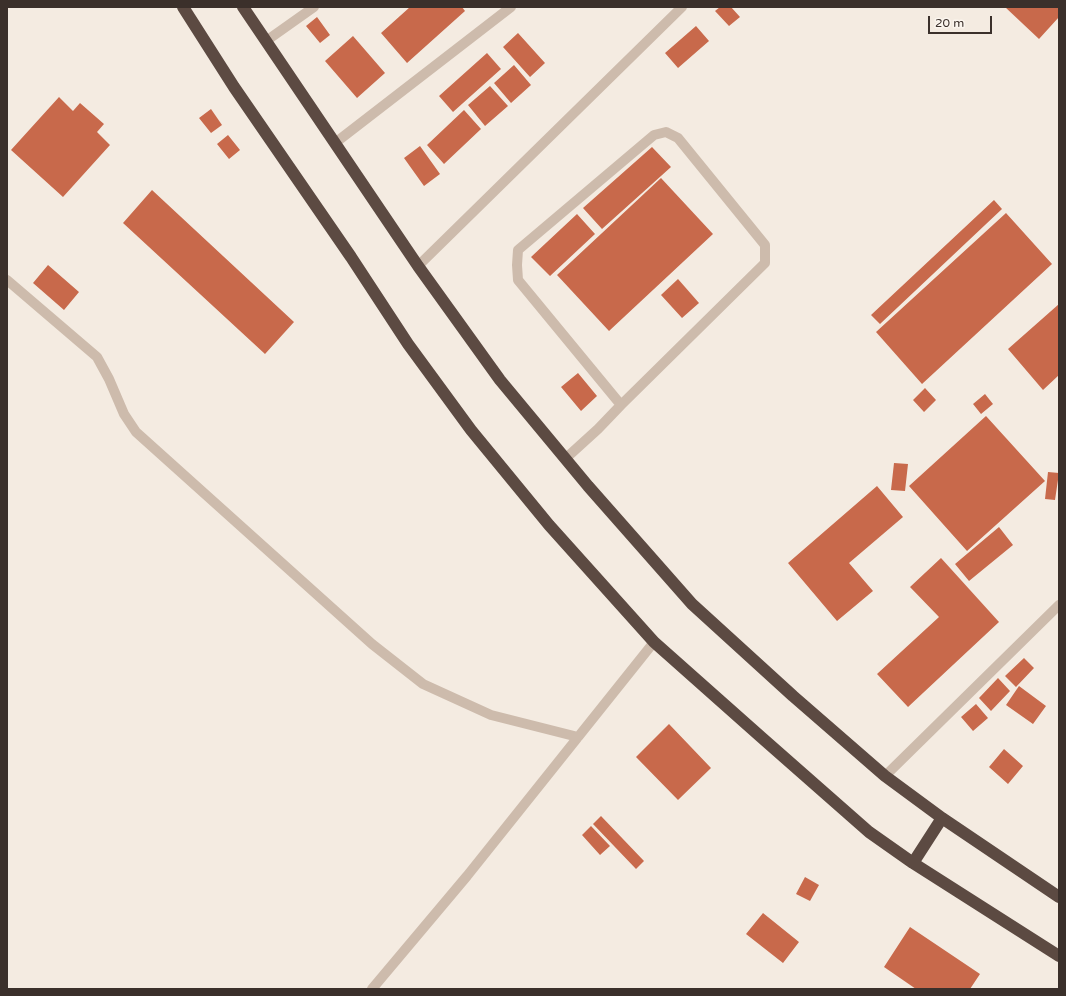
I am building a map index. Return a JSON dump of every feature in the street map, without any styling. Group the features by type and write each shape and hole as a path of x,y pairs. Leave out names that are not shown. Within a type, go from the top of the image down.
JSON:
{"highway":[{"path":"183,7 239,94 351,257 408,344 471,430 549,525 654,642 869,832 913,863 1059,956"},
{"path":"243,7 418,266 500,380 565,459 692,604 793,696 885,776 942,818 1059,897"},
{"path":"913,863 942,818"}],"street":[{"path":"266,40 314,7"},
{"path":"335,144 511,7"},
{"path":"418,266 682,7"},
{"path":"565,459 598,429 765,263 765,245 678,138 666,132 654,135 518,250 518,280 621,405"},
{"path":"7,280 97,357 109,379 124,414 136,432 372,644 423,684 491,715 578,737"},
{"path":"885,776 1059,605"},
{"path":"372,989 467,876 654,642"}],"building":[{"path":"410,7 462,7 465,11 407,63 381,33"},
{"path":"720,7 731,7 740,17 729,26 715,11"},
{"path":"1005,7 1059,7 1059,17 1039,39"},
{"path":"317,17 330,35 320,43 306,26"},
{"path":"696,26 709,41 678,68 665,53"},
{"path":"518,33 545,63 530,77 503,47"},
{"path":"353,36 385,73 357,98 325,61"},
{"path":"487,53 501,69 453,112 439,96"},
{"path":"514,65 531,85 511,103 494,83"},
{"path":"490,86 508,106 485,126 468,105"},
{"path":"59,97 73,111 80,103 104,124 97,132 110,145 63,197 11,150"},
{"path":"211,109 222,125 211,133 199,118"},
{"path":"464,110 481,129 444,164 427,145"},
{"path":"228,135 240,150 229,159 217,144"},
{"path":"420,146 440,174 424,186 404,158"},
{"path":"652,147 671,167 602,229 583,208"},
{"path":"661,178 713,234 609,331 557,275"},
{"path":"152,190 294,322 265,354 123,223"},
{"path":"994,200 1002,209 880,324 871,315"},
{"path":"1006,213 1052,264 922,384 876,332"},
{"path":"577,214 595,234 550,276 531,257"},
{"path":"48,265 79,292 64,310 33,283"},
{"path":"678,279 699,303 682,318 661,295"},
{"path":"1059,304 1059,375 1043,390 1008,349"},
{"path":"578,373 597,396 581,411 561,387"},
{"path":"925,388 936,400 924,412 913,400"},
{"path":"985,394 993,404 981,414 973,404"},
{"path":"986,416 1045,481 967,551 909,486"},
{"path":"894,463 908,464 905,491 891,490"},
{"path":"1048,472 1059,473 1055,500 1045,499"},
{"path":"877,486 903,517 849,563 873,591 837,621 788,563"},
{"path":"999,527 1013,545 969,581 955,564"},
{"path":"941,558 999,622 908,707 877,674 939,617 910,587"},
{"path":"1024,658 1034,668 1016,687 1005,676"},
{"path":"998,678 1010,691 991,711 979,698"},
{"path":"1019,686 1046,706 1033,724 1006,705"},
{"path":"976,704 988,718 973,731 961,717"},
{"path":"669,724 711,768 678,800 636,757"},
{"path":"1004,749 1023,766 1008,784 989,767"},
{"path":"601,816 644,861 636,869 593,824"},
{"path":"591,826 610,846 600,855 582,835"},
{"path":"805,877 819,885 810,901 796,894"},
{"path":"763,913 799,942 783,963 746,934"},
{"path":"910,927 980,974 970,989 916,989 884,967"}]}
